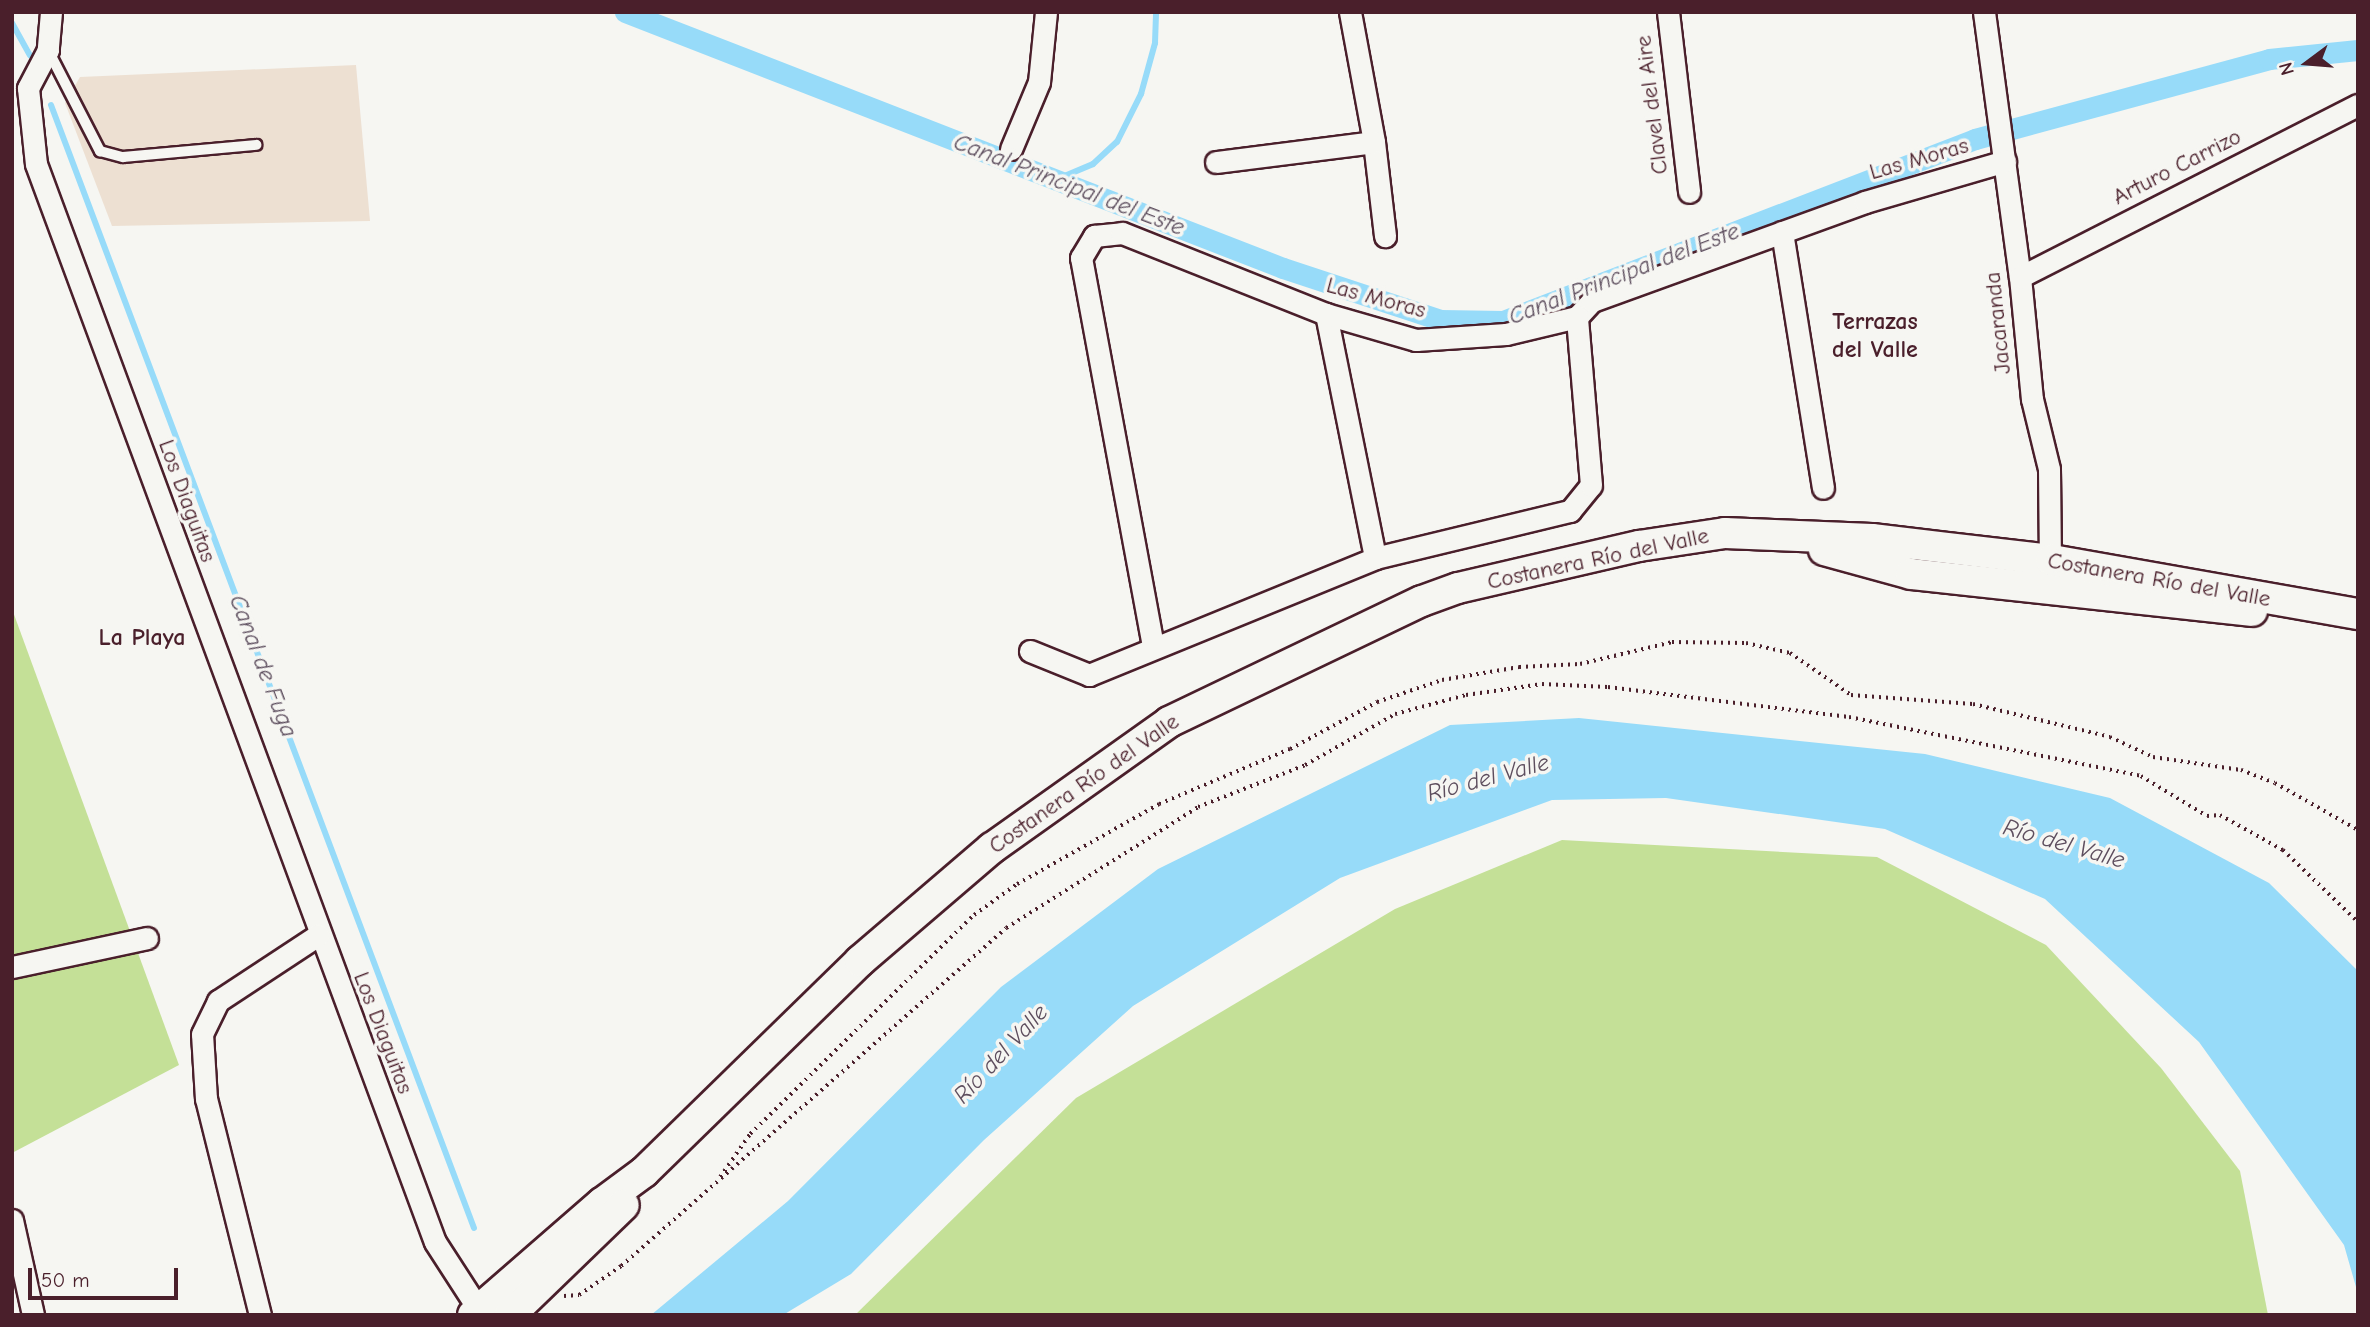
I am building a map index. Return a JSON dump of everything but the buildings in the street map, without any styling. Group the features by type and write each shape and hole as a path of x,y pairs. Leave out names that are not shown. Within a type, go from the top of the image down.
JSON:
{"main road":[{"name":"Costanera Río del Valle","path":"476,1312 602,1202 644,1172 931,896 1168,722 1370,625 1458,588 1698,536 1724,533 1783,538 1872,539 2051,560 2358,614"},
{"name":"Costanera Río del Valle","path":"1783,538 1911,574 2195,609 2325,610"},
{"name":"Costanera Río del Valle","path":"510,1315 616,1217 644,1172"}],"street":[{"name":"Los Diaguitas","path":"51,12 48,50 28,88 36,164 318,935 435,1242 476,1312"},
{"path":"1011,149 1039,82 1046,12"},
{"path":"1350,12 1374,142 1385,236"},
{"name":"Clavel del Aire","path":"1668,12 1689,191"},
{"name":"Jacaranda","path":"1984,12 2020,277 2032,399 2049,469 2049,590"},
{"name":"Arturo Carrizo","path":"2020,277 2358,104"},
{"path":"1216,162 1374,142"},
{"name":"Las Moras","path":"1153,646 1081,258 1094,236 1122,233 1326,314 1416,340 1506,334 1577,317 1592,301 1865,202 2005,157"},
{"path":"1782,232 1823,488"},
{"path":"1326,314 1375,558"},
{"path":"1030,651 1089,675 1153,646 1375,558 1570,511 1591,485 1577,317"},
{"path":"260,1315 206,1099 202,1034 218,1002 318,935"},
{"path":"12,967 147,938"},
{"path":"12,1220 33,1315"}],"lane":[{"path":"48,50 100,151 122,157 256,145"}],"path":[{"path":"717,1181 750,1134 974,915 1017,884 1159,804 1290,749 1377,702 1442,680 1519,667 1580,664 1672,642 1746,643 1790,653 1851,695 1973,704 2110,737 2153,757 2241,771 2275,783 2358,830"},
{"path":"555,1297 579,1295 590,1288 717,1181 1006,928 1198,807 1305,765 1395,714 1465,695 1542,684 1608,687 1849,717 2141,776 2207,816 2221,815 2283,850 2358,922"}],"shaded area":[{"path":"356,65 370,221 112,226 65,103 80,77"}],"green space":[{"path":"12,609 179,1065 12,1153"},
{"path":"1562,840 1877,857 2046,945 2161,1068 2240,1171 2268,1315 855,1315 1076,1098 1395,909"}],"water":[{"name":"Río del Valle","path":"1579,718 1925,754 2110,798 2269,883 2358,971 2358,1294 2344,1245 2199,1042 2045,899 1885,829 1666,798 1552,800 1340,878 1133,1006 984,1140 851,1274 783,1315 651,1315 788,1201 1001,987 1158,869 1450,725"}],"waterway":[{"name":"Canal Principal del Este","path":"625,12 1283,268 1440,320 1503,321 1975,139 2269,59 2358,50"},
{"path":"1055,180 1093,164 1117,142 1141,94 1155,43 1156,12"},
{"name":"Canal de Fuga","path":"12,23 30,55"},
{"name":"Canal de Fuga","path":"51,105 474,1228"}],"district":[{"name":"Terrazas del Valle","path":"1875,336"},
{"name":"La Playa","path":"142,638"}]}
